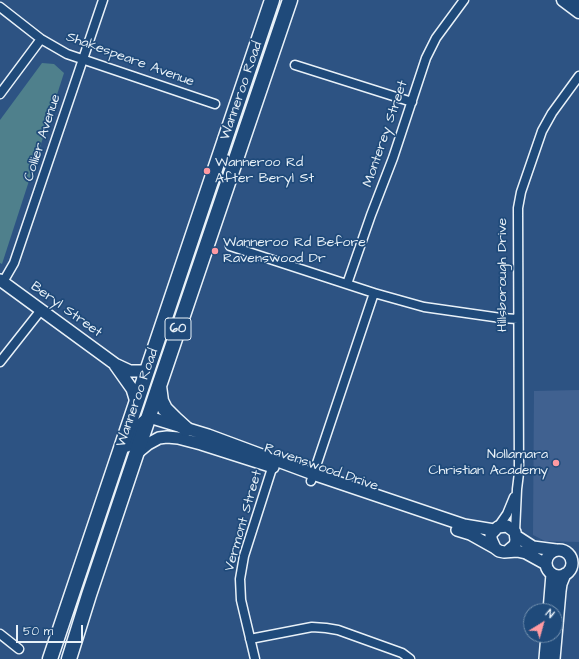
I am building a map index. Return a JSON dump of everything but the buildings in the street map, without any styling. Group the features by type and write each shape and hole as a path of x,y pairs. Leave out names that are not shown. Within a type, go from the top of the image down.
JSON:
{"highway":[{"name":"Wanneroo Road","path":"50,659 272,0"},
{"name":"Wanneroo Road","path":"69,659 159,386 290,0"},
{"path":"159,386 161,401 165,409 186,429"}],"main road":[{"path":"563,0 579,12"}],"street":[{"name":"Collier Avenue","path":"2,281 14,263 103,0"},
{"name":"Monterey Street","path":"347,284 412,102 426,58 436,38 464,0"},
{"name":"Shakespeare Avenue","path":"0,8 41,39 67,54 215,104"},
{"path":"0,94 41,39"},
{"path":"295,65 412,102"},
{"name":"Hillsborough Drive","path":"516,534 517,489 519,473 518,208 521,192 542,131 552,112 579,76"},
{"path":"230,246 374,294 424,307 518,319"},
{"name":"Beryl Street","path":"2,281 115,364 130,371 147,371"},
{"path":"312,477 374,294"},
{"path":"0,362 41,310"},
{"name":"Beryl Street","path":"115,364 132,389 136,402"},
{"path":"112,473 136,429 149,417"},
{"name":"Ravenswood Drive","path":"149,417 235,444 273,464"},
{"name":"Ravenswood Drive","path":"137,453 157,439 167,437 178,438 273,464 464,525 496,528"},
{"name":"Vermont Street","path":"255,659 241,600 240,579 244,556 273,464"},
{"name":"Ravenswood Drive","path":"312,477 470,534 494,548"},
{"name":"Hillsborough Drive","path":"496,528 507,514 517,489"},
{"path":"516,534 515,545 509,550 504,552 494,548 491,539 496,528 507,526 533,547 560,550 573,554 571,567 561,584 554,659"},
{"path":"509,550 526,553 546,564"},
{"path":"556,550 549,554 546,560 549,572 556,576 567,573 579,566"},
{"path":"550,603 552,574"},
{"path":"250,639 312,627 326,628 338,630 402,653 410,659"},
{"path":"0,634 19,649"},
{"path":"545,659 546,643"}],"shaded area":[{"name":"Nollamara Christian Academy","path":"579,390 579,542 545,541 533,535 534,391"}],"green space":[{"path":"42,63 54,64 64,73 2,264 0,263 0,120"}],"place":[{"name":"Wanneroo Rd After Beryl St","path":"207,171"},
{"name":"Wanneroo Rd Before Ravenswood Dr","path":"215,251"},
{"name":"Nollamara Christian Academy","path":"556,463"}]}
